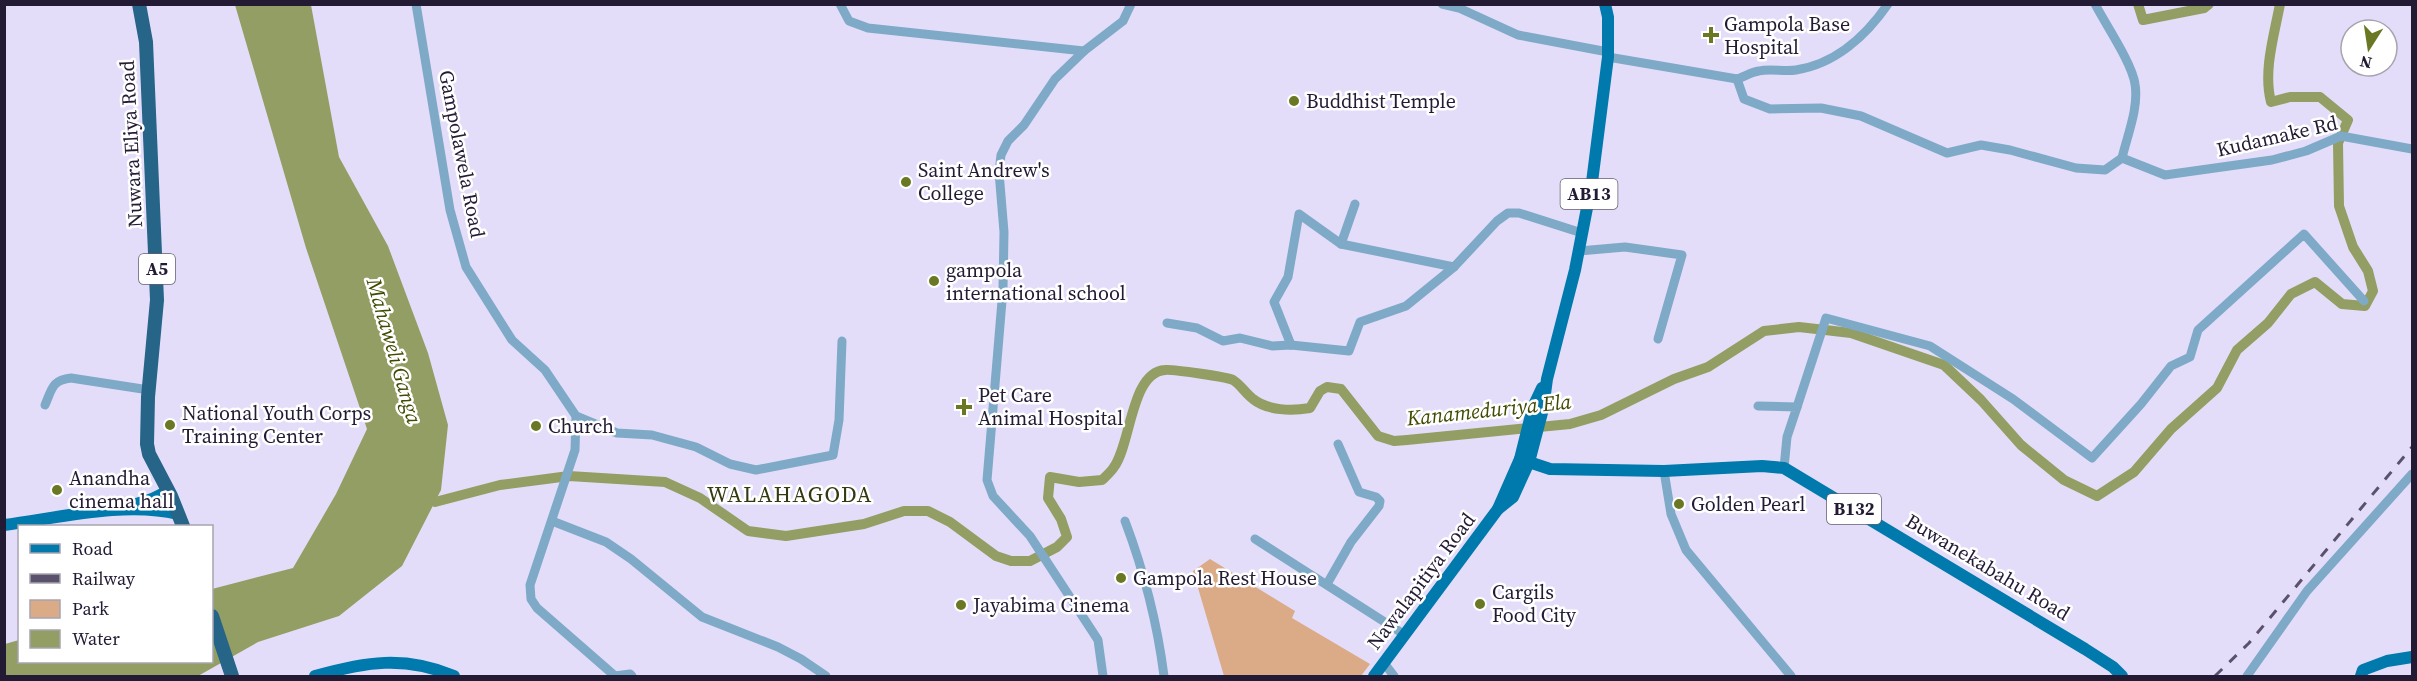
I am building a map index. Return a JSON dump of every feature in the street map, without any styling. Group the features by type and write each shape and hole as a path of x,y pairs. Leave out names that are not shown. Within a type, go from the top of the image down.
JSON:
{"highway":[{"name":"Nuwara Eliya Road","path":"139,4 146,54 158,300 149,390 147,444 180,520"},
{"path":"213,619 232,676"}],"main road":[{"name":"AB13","path":"1579,251 1608,54 1608,17 1605,4"},
{"name":"Nawalapitiya Road","path":"1374,676 1498,510 1513,497 1563,323 1579,251"},
{"name":"Buwanekabahu Road","path":"1525,459 1538,473 1550,469 1664,471 1762,466 1784,468 2085,649 2113,667 2122,676"},
{"path":"121,509 168,491"},
{"path":"4,525 121,509 167,511 180,520"},
{"path":"2361,676 2363,670 2387,661 2412,657"},
{"path":"315,676 365,664 399,662 454,676"}],"street":[{"name":"Gampolawela Road","path":"416,4 450,210 466,267 512,340 545,370 576,416"},
{"path":"840,4 849,21 868,28 1084,51"},
{"path":"1103,676 1098,640 1033,540 993,496 987,480 1004,289 1004,232 999,172 1001,155 1008,141 1024,125 1055,79 1084,51 1123,21 1131,4"},
{"path":"1442,4 1459,8 1518,34 1737,80 1760,70 1794,70 1827,60 1851,45 1870,28 1888,4"},
{"path":"1737,80 1744,99 1770,109 1821,108 1861,116 1947,153 1982,145 2076,168 2105,170 2122,158 2135,103 2136,84 2128,64 2095,4"},
{"name":"Kudamake Rd","path":"2122,158 2165,175 2272,160 2306,151 2341,136 2412,149"},
{"path":"1341,244 1355,204"},
{"path":"1167,323 1197,328 1223,341 1240,338 1272,346 1291,345 1349,351 1360,322 1406,306 1454,267 1497,221 1508,213 1519,213 1582,232"},
{"path":"1291,345 1274,302 1288,277 1299,214 1341,244 1454,267"},
{"path":"1784,468 1787,437 1826,318 1930,346 2031,411 2092,458 2141,404 2171,366 2190,357 2198,330 2304,234 2364,301"},
{"path":"1579,251 1625,247 1682,255 1658,339"},
{"path":"632,676 630,674 615,676 537,608 531,599 530,585 575,450 576,416 617,434 652,435 696,447 730,464 756,470 833,455 839,420 842,341"},
{"path":"45,405 54,384 60,379 71,378 149,390"},
{"path":"1758,406 1797,406"},
{"path":"1327,584 1351,543 1379,507 1380,501 1376,497 1359,492 1338,444"},
{"path":"1664,471 1671,514 1686,550 1791,676"},
{"path":"2247,676 2307,591 2412,474"},
{"path":"552,521 606,543 631,559 702,617 778,647 826,676"},
{"path":"1125,522 1143,569 1158,630 1164,676"},
{"path":"1255,539 1405,635"},
{"path":"1384,663 1394,676"}],"green space":[{"path":"1210,559 1295,611 1292,618 1370,664 1361,676 1224,676 1193,571"}],"water":[{"name":"Mahaweli Ganga","path":"235,5 311,5 339,157 388,246 428,353 448,425 441,490 402,566 339,616 258,642 198,676 5,676 5,644 18,640 18,663 213,663 213,589 293,568 336,494 367,429 306,248"}],"waterway":[{"name":"Kanameduriya Ela","path":"2138,4 2143,20 2204,8 2209,4"},
{"name":"Kanameduriya Ela","path":"435,502 500,485 569,476 665,482 700,498 748,531 786,536 864,524 904,511 928,511 950,522 996,556 1011,561 1030,561 1057,547 1067,537 1061,519 1048,498 1050,477 1079,482 1102,480 1113,469 1120,456 1138,396 1145,383 1154,374 1165,370 1199,373 1233,380 1259,403 1280,409 1310,408 1320,391 1327,387 1341,389 1378,436 1394,441 1570,424 1601,415 1674,379 1708,367 1764,331 1799,327 1851,333 1944,365 1981,400 2021,445 2064,480 2097,496 2134,472 2171,429 2217,388 2237,350 2268,323 2291,294 2315,282 2342,304 2365,306 2373,291 2368,271 2353,247 2339,206 2338,143 2348,120 2320,97 2290,97 2271,102 2269,66 2280,4"}],"railway":[{"path":"2215,676 2249,643 2412,447"}],"place":[{"name":"Gampola Base Hospital","path":"1711,35"},
{"name":"Buddhist Temple","path":"1294,101"},
{"name":"Saint Andrew's College","path":"906,182"},
{"name":"gampola international school","path":"934,281"},
{"name":"Pet Care Animal Hospital","path":"964,407"},
{"name":"National Youth Corps Training Center","path":"170,425"},
{"name":"Church","path":"536,426"},
{"name":"Anandha cinema hall","path":"57,490"},
{"name":"Golden Pearl","path":"1679,504"},
{"name":"Gampola Rest House","path":"1121,578"},
{"name":"Cargils Food City","path":"1480,604"},
{"name":"Jayabima Cinema","path":"961,605"}],"district":[{"name":"WALAHAGODA","path":"790,494"}]}
